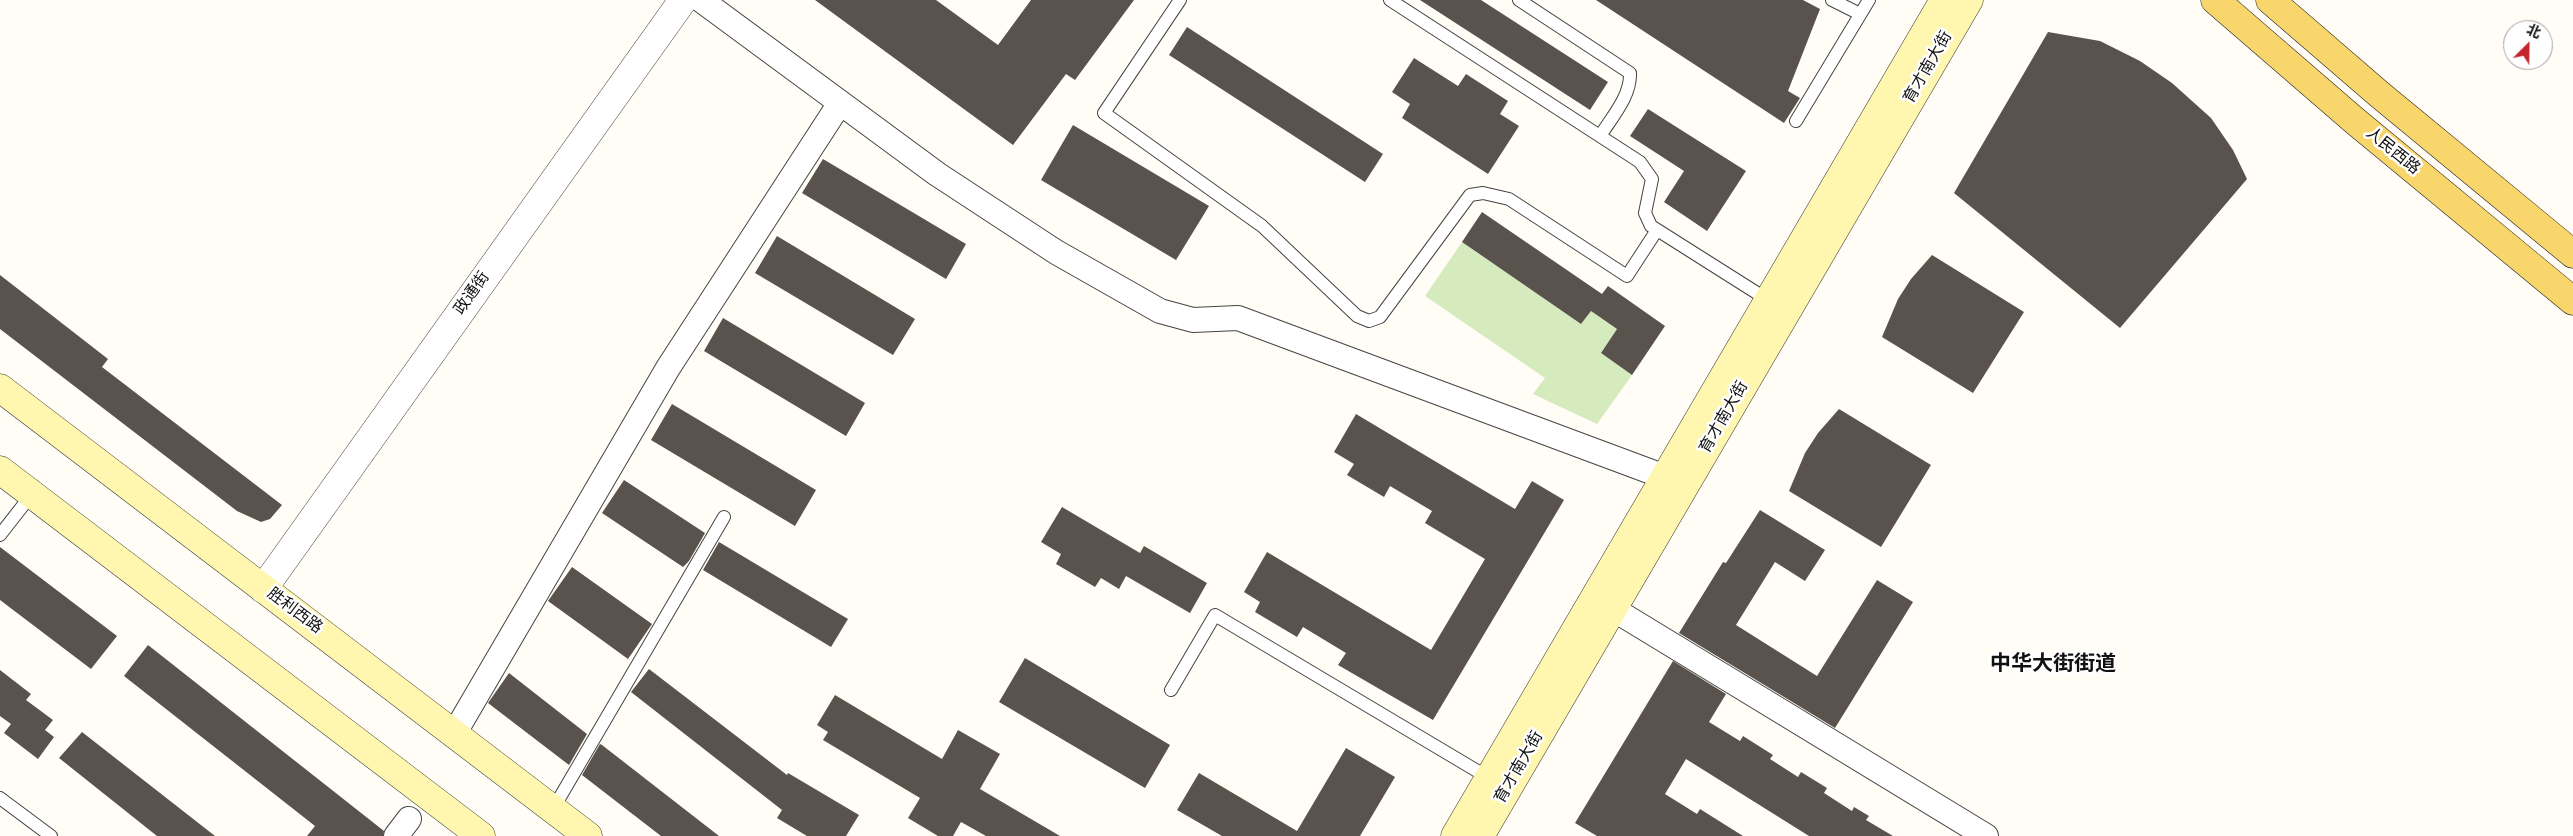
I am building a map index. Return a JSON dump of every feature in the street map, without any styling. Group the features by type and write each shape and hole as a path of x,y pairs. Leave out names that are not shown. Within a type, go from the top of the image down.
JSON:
{"main road":[{"name":"育才南大街","path":"1455,836 1944,0"},
{"name":"育才南大街","path":"1480,836 1969,0"},
{"name":"人民西路","path":"2215,0 2355,122 2573,300"},
{"path":"2270,0 2378,94 2573,254"},
{"name":"胜利西路","path":"0,388 588,836"},
{"path":"0,470 481,836"}],"street":[{"name":"政通街","path":"263,589 683,0"},
{"path":"701,0 937,174 1056,252 1160,311 1193,320 1238,318 1665,477"},
{"path":"454,734 668,368 840,103"},
{"path":"1613,609 1986,836"}],"lane":[{"path":"1180,0 1104,113 1262,226 1357,316 1369,321 1380,317 1470,195 1483,193 1509,199 1627,276 1657,230"},
{"path":"1390,0 1640,162 1652,179 1645,213 1651,226 1768,300"},
{"path":"1519,0 1630,72 1627,92 1600,136"},
{"path":"1832,0 1860,14"},
{"path":"1796,121 1869,0"},
{"path":"0,534 32,494"},
{"path":"553,810 724,516"},
{"path":"1171,690 1215,616 1489,778"},
{"path":"0,798 51,836"}],"green space":[{"path":"1462,242 1581,324 1591,311 1617,329 1601,353 1632,375 1597,424 1533,394 1545,378 1425,296"}],"building":[{"path":"815,0 936,0 998,45 1031,0 1134,0 1075,80 1066,74 1013,145"},
{"path":"1420,0 1481,0 1608,82 1590,110"},
{"path":"1596,0 1803,0 1820,9 1788,91 1800,98 1784,123"},
{"path":"1187,27 1383,154 1365,182 1169,55"},
{"path":"2048,32 2100,41 2140,61 2172,83 2211,118 2233,150 2247,179 2120,328 1954,193"},
{"path":"1414,58 1458,86 1466,74 1508,101 1500,114 1519,126 1488,174 1402,118 1410,104 1392,92"},
{"path":"1648,109 1746,171 1707,231 1664,202 1684,171 1630,136"},
{"path":"1073,125 1209,206 1176,260 1041,180"},
{"path":"823,159 966,244 946,279 802,193"},
{"path":"1482,212 1602,294 1608,286 1665,326 1632,375 1601,353 1617,329 1591,311 1581,324 1462,242"},
{"path":"777,236 915,319 893,355 755,273"},
{"path":"1932,255 2024,312 1973,393 1882,337 1898,299 1911,279"},
{"path":"0,275 108,359 102,367 282,505 270,519 261,522 237,511 0,329"},
{"path":"723,318 865,403 846,436 704,351"},
{"path":"672,404 816,490 795,526 651,440"},
{"path":"1839,409 1931,465 1881,547 1789,491 1805,453 1818,433"},
{"path":"1356,414 1515,509 1532,481 1564,500 1433,720 1338,665 1346,653 1303,627 1297,637 1255,612 1260,602 1244,592 1267,552 1431,650 1485,559 1425,523 1432,511 1390,486 1384,497 1347,475 1354,464 1334,452"},
{"path":"624,480 705,533 689,561 683,567 602,513"},
{"path":"1062,507 1140,553 1144,546 1207,583 1190,613 1126,576 1119,589 1101,578 1095,587 1056,564 1061,554 1041,542"},
{"path":"1760,510 1825,550 1805,581 1775,562 1736,625 1817,676 1877,580 1913,602 1835,728 1679,633 1723,562 1726,563"},
{"path":"719,542 848,619 831,647 703,570"},
{"path":"0,547 117,636 91,669 0,600"},
{"path":"572,567 652,624 628,659 548,601"},
{"path":"148,645 384,831 383,836 307,836 315,826 124,676"},
{"path":"1025,658 1170,745 1145,788 999,702"},
{"path":"1673,661 1726,694 1709,722 1740,741 1743,736 1773,755 1770,759 1798,777 1801,772 1827,788 1824,793 1852,811 1854,807 1869,816 1866,820 1893,836 1809,836 1686,759 1665,794 1697,814 1700,809 1743,836 1597,836 1575,823"},
{"path":"649,669 787,775 788,773 859,815 846,836 807,836 777,818 782,810 631,692"},
{"path":"0,670 31,694 26,700 53,720 45,730 54,737 38,759 4,733 11,724 0,716"},
{"path":"509,673 587,734 569,765 488,703"},
{"path":"835,695 942,759 958,730 1000,754 980,789 1060,836 986,836 961,822 953,836 938,836 908,818 920,798 823,740 828,732 817,725"},
{"path":"82,732 215,836 157,836 59,758"},
{"path":"600,744 719,836 661,836 582,775"},
{"path":"1346,748 1395,777 1360,836 1222,836 1177,810 1199,773 1297,831"}],"district":[{"name":"中华大街街道","path":"2053,666"}]}
